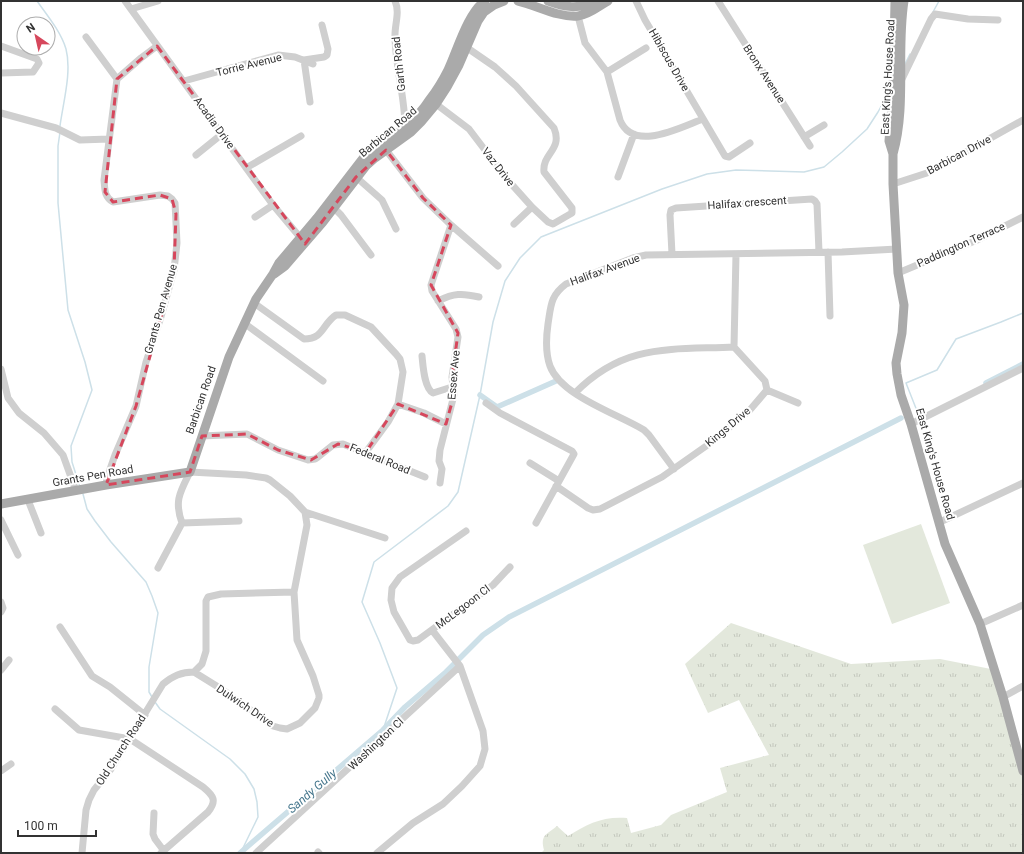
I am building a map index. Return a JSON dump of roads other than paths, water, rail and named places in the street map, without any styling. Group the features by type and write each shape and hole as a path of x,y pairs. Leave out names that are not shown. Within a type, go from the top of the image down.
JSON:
{"main road":[{"name":"Barbican Road","path":"190,472 229,357 254,303 273,274 285,266 364,157 419,114 441,84 469,19 484,1"},
{"name":"Barbican Road","path":"303,241 334,208 356,177 375,158 411,132 421,122 436,104 450,82 478,21 484,12 494,5 504,1"},
{"path":"518,1 567,15 578,16 586,14 608,1"},
{"path":"548,1 575,8 595,1"},
{"name":"East King's House Road","path":"896,1 893,94 889,141 893,154 893,184 898,273 904,305 902,333 896,363 897,374 901,395 946,544 957,574 980,624 1020,746 1023,771"},
{"name":"East King's House Road","path":"893,154 898,139 901,80 900,55 904,1"},
{"name":"Grants Pen Road","path":"1,504 106,485 190,472"}],"street":[{"name":"Acadia Drive","path":"125,1 273,205 303,241"},
{"path":"131,9 158,1"},
{"name":"Garth Road","path":"395,1 397,5 397,12 395,34 405,116 404,127"},
{"name":"Hibiscus Drive","path":"636,1 725,156 729,156 750,143"},
{"name":"Bronx Avenue","path":"718,1 810,146"},
{"path":"901,80 931,19 935,14 968,19 998,20"},
{"path":"578,16 586,43 607,72 622,126 634,134 645,137 656,136 703,119"},
{"path":"310,102 304,60 324,57 327,55 328,49 322,25"},
{"path":"86,37 117,79 157,46"},
{"path":"1,46 37,59 40,63 33,72 1,73"},
{"name":"Vaz Drive","path":"436,104 469,129 507,179 532,207 548,222 553,224 571,214 573,209 544,172 544,167 557,142 554,128 516,86 495,67 466,47"},
{"path":"607,72 646,48"},
{"name":"Torrie Avenue","path":"184,81 278,55 286,55 313,64"},
{"name":"Grants Pen Avenue","path":"106,485 115,454 136,406 146,362 174,270 176,243 175,204 168,196 160,195 113,202 108,198 105,192 104,180 117,79"},
{"path":"1,113 59,130 80,140 109,139"},
{"name":"Barbican Drive","path":"893,184 930,172 1023,120"},
{"path":"804,137 824,125"},
{"path":"196,155 222,134"},
{"path":"618,177 634,134"},
{"path":"246,168 301,136"},
{"path":"386,150 423,198 498,266"},
{"path":"356,177 382,200 396,230"},
{"name":"Halifax crescent","path":"672,254 670,215 671,210 676,208 812,199 817,204 819,252"},
{"path":"255,217 273,205"},
{"path":"514,224 532,207"},
{"path":"334,208 341,214 371,255"},
{"name":"Paddington Terrace","path":"898,273 977,240 1023,217"},
{"name":"Essex Ave","path":"440,484 442,469 439,461 440,450 454,395 452,376 458,333 432,291 431,285 451,225"},
{"name":"Halifax Avenue","path":"674,469 644,430 582,399 557,377 550,367 546,340 551,301 558,290 566,284 633,258 646,255 828,252 897,249"},
{"path":"828,252 830,316"},
{"path":"736,254 734,347 765,381 767,390 798,403"},
{"path":"438,301 452,294 466,294 479,297"},
{"path":"254,303 304,338 310,339 320,333 336,315 344,315 371,327 400,359 403,372 398,404 388,422 366,452"},
{"path":"244,323 322,381"},
{"path":"575,393 594,375 622,359 661,350 734,347"},
{"path":"422,356 429,390 433,393 452,387"},
{"path":"911,424 1023,368"},
{"path":"1,369 8,398 19,413 44,433 63,455 76,491"},
{"name":"Kings Drive","path":"530,463 593,510 600,509 627,496 674,469 723,433 748,411 767,390"},
{"path":"486,403 500,413 572,451 574,454 536,523"},
{"path":"398,404 424,413 446,424"},
{"name":"Federal Road","path":"202,436 246,434 278,450 308,460 315,459 334,445 338,444 350,446 425,477"},
{"path":"158,568 182,523 178,501 190,472 246,475 266,478 290,496 305,512 384,538"},
{"path":"940,522 1023,484"},
{"path":"28,500 41,533"},
{"name":"Dulwich Drive","path":"194,672 223,690 273,726 287,729 300,723 315,708 319,695 313,676 297,640 294,592 307,525 305,512"},
{"path":"1,520 18,555"},
{"path":"182,523 239,521"},
{"name":"McLegoon Cl","path":"466,530 400,577 392,588 391,600 394,612 408,638 413,641 418,640 493,585 510,567"},
{"path":"194,672 202,664 206,651 206,601 208,597 221,594 294,592"},
{"path":"1,602 3,608 1,612"},
{"path":"980,624 1023,605"},
{"path":"60,627 92,676 110,687 145,715"},
{"path":"377,853 413,823 443,804 477,770 483,760 485,749 483,731 460,666 432,630"},
{"path":"1,670 9,660"},
{"name":"Washington Cl","path":"256,853 460,666"},
{"name":"Old Church Road","path":"82,853 86,810 94,790 111,769 130,740 163,684 175,675 182,672 194,672"},
{"path":"1003,697 1023,686"},
{"path":"55,709 79,730 130,740 204,787 214,801 208,812 163,852 153,834 154,813"},
{"path":"1,771 11,764"}],"waterway":[{"path":"37,1 57,30 64,43 68,58 68,77 60,126"},
{"path":"933,12 939,1"},
{"path":"905,64 910,54"},
{"path":"383,730 397,688 380,643 362,602 374,562 448,506 458,492 480,395 493,322 505,281 520,258 541,237 662,189 707,174 736,170 804,172 824,167 867,129 889,92"},
{"path":"60,132 58,146 58,203 68,310 85,362 92,390 71,446 72,462 80,487"},
{"path":"919,416 906,383 937,370 956,339 1023,313"},
{"path":"986,383 1023,364"},
{"path":"480,395 497,407 556,381"},
{"name":"Sandy Gully","path":"240,853 383,730 405,707 446,672 483,635 509,617 901,418"},
{"path":"83,494 87,509 95,521 146,582 158,613 149,667 149,692 152,697"},
{"path":"155,702 160,709 230,759 245,774 254,789 258,817 241,852"}]}
